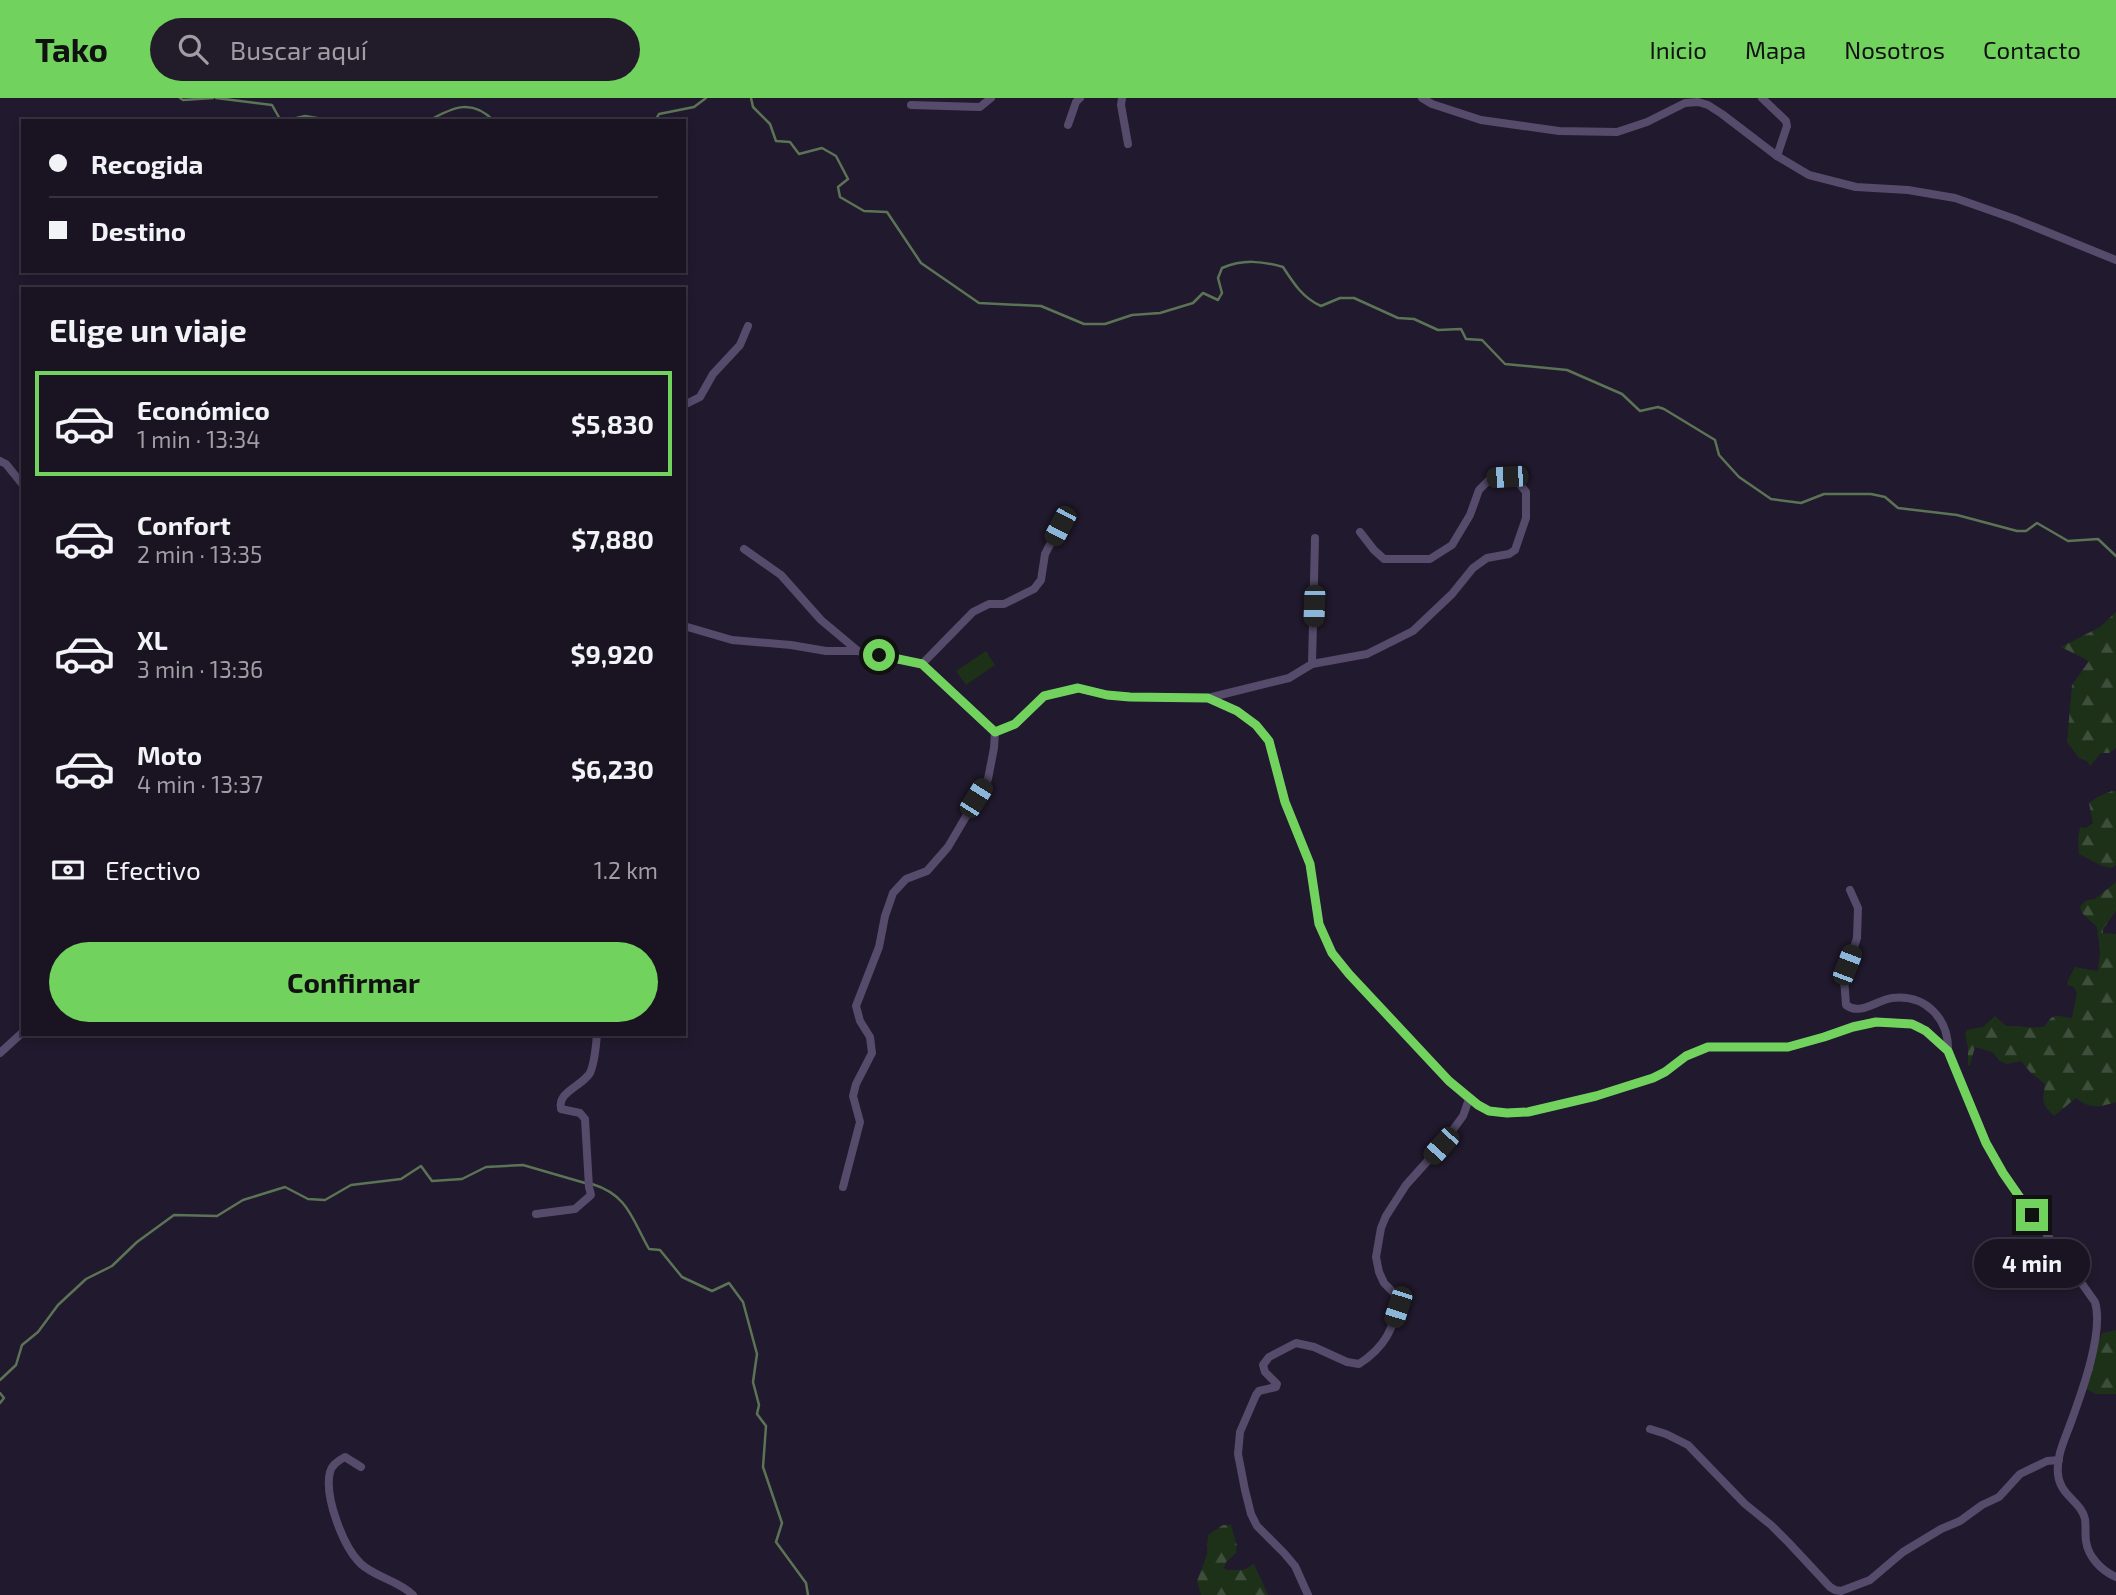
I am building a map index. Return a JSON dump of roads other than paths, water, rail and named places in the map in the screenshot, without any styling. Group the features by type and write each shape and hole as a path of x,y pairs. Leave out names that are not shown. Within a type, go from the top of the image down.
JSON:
{"street":[{"path":"911,105 979,107 991,98"},
{"path":"1068,125 1080,98"},
{"path":"1122,98 1128,144"},
{"path":"1422,98 1432,104 1481,120 1559,131 1617,132 1685,103 1698,102 1722,114 1777,156 1809,175 1856,187 1909,190 1955,198 2116,260"},
{"path":"1762,98 1786,121 1787,126 1777,156"},
{"path":"686,404 699,397 713,374 740,345 748,326"},
{"path":"0,461 6,464 21,483"},
{"path":"995,732 1015,724 1044,696 1078,688 1119,696 1208,698 1289,678 1312,664 1367,654 1413,631 1452,594 1473,568 1487,558 1509,554 1515,550 1526,518 1525,492 1518,482 1507,477 1491,478 1479,490 1470,515 1452,545 1430,559 1384,559 1360,533"},
{"path":"922,664 973,612 989,604 1004,604 1034,589 1041,580 1045,554 1060,526"},
{"path":"1312,664 1315,538"},
{"path":"744,549 781,575 821,620 858,651"},
{"path":"686,627 732,640 826,651 858,651 922,664 995,732"},
{"path":"1208,698 1237,711 1256,725 1269,741 1285,802 1310,864 1319,924 1332,953 1358,984 1468,1099 1489,1111 1528,1112 1596,1096 1653,1078 1686,1056 1708,1047 1788,1047 1876,1022 1920,1027 1948,1051"},
{"path":"843,1187 860,1122 853,1096 856,1084 872,1053 870,1037 860,1021 856,1006 879,947 885,916 893,893 906,879 927,871 948,846 988,779 995,732"},
{"path":"1850,890 1857,908 1857,938 1844,978 1846,1005 1857,1010 1885,999 1898,998 1933,1009 1944,1025 1948,1051 1986,1143 2003,1173 2095,1302 2098,1328 2059,1460 2058,1474 2063,1489 2083,1513 2088,1549 2099,1565 2116,1577"},
{"path":"0,1053 21,1034"},
{"path":"536,1214 575,1209 591,1195 585,1119 580,1112 561,1109 559,1102 580,1085 591,1071 597,1036"},
{"path":"1308,1595 1295,1566 1257,1526 1251,1514 1238,1454 1240,1432 1259,1391 1276,1387 1277,1384 1265,1372 1263,1365 1269,1357 1296,1343 1359,1364 1388,1337 1399,1298 1384,1283 1379,1272 1376,1257 1381,1228 1406,1185 1441,1146 1463,1116 1468,1099"},
{"path":"1650,1429 1688,1445 1745,1504 1789,1543 1830,1587 1840,1591 1876,1576 1903,1552 1999,1497 2024,1471 2047,1461 2059,1460"},
{"path":"361,1467 345,1457 337,1461 330,1470 330,1489 345,1543 362,1565 413,1595"}],"waterway":[{"path":"180,98 213,98"},
{"path":"216,98 272,105 280,119"},
{"path":"656,119 659,114 694,107 706,98"},
{"path":"751,98 753,107 770,124 776,141 790,142 799,154 822,148 836,156 848,179 838,187 840,197 864,211 887,212 921,263 979,303 1041,306 1084,324 1105,324 1132,315 1160,313 1193,303 1203,293 1218,300 1222,293 1218,278 1222,268 1230,265 1252,262 1275,265 1283,267 1304,295 1321,306 1340,298 1354,298 1398,318 1414,319 1438,330 1461,329 1466,339 1482,340 1505,364 1567,370 1622,394 1640,411 1658,407 1664,409 1715,440 1719,455 1739,477 1771,499 1801,503 1824,494 1871,494 1885,497 1898,508 1957,515 2017,531 2026,531 2037,523 2068,541 2098,539 2116,556"},
{"path":"432,119 462,107 478,109 492,119"},
{"path":"292,119 305,116 323,119"},
{"path":"0,1380 16,1365 22,1345 38,1332 58,1305 86,1279 112,1266 137,1242 174,1215 217,1216 243,1200 285,1187 308,1199 325,1200 351,1185 401,1179 421,1166 432,1181 462,1179 486,1167 523,1165 585,1183"},
{"path":"592,1184 621,1201 649,1249 660,1250 682,1277 712,1291 729,1283 743,1302 757,1354 753,1382 759,1405 757,1414 766,1426 763,1467 782,1523 776,1542 806,1583 808,1595"},
{"path":"0,1393 4,1398 0,1403"}]}
